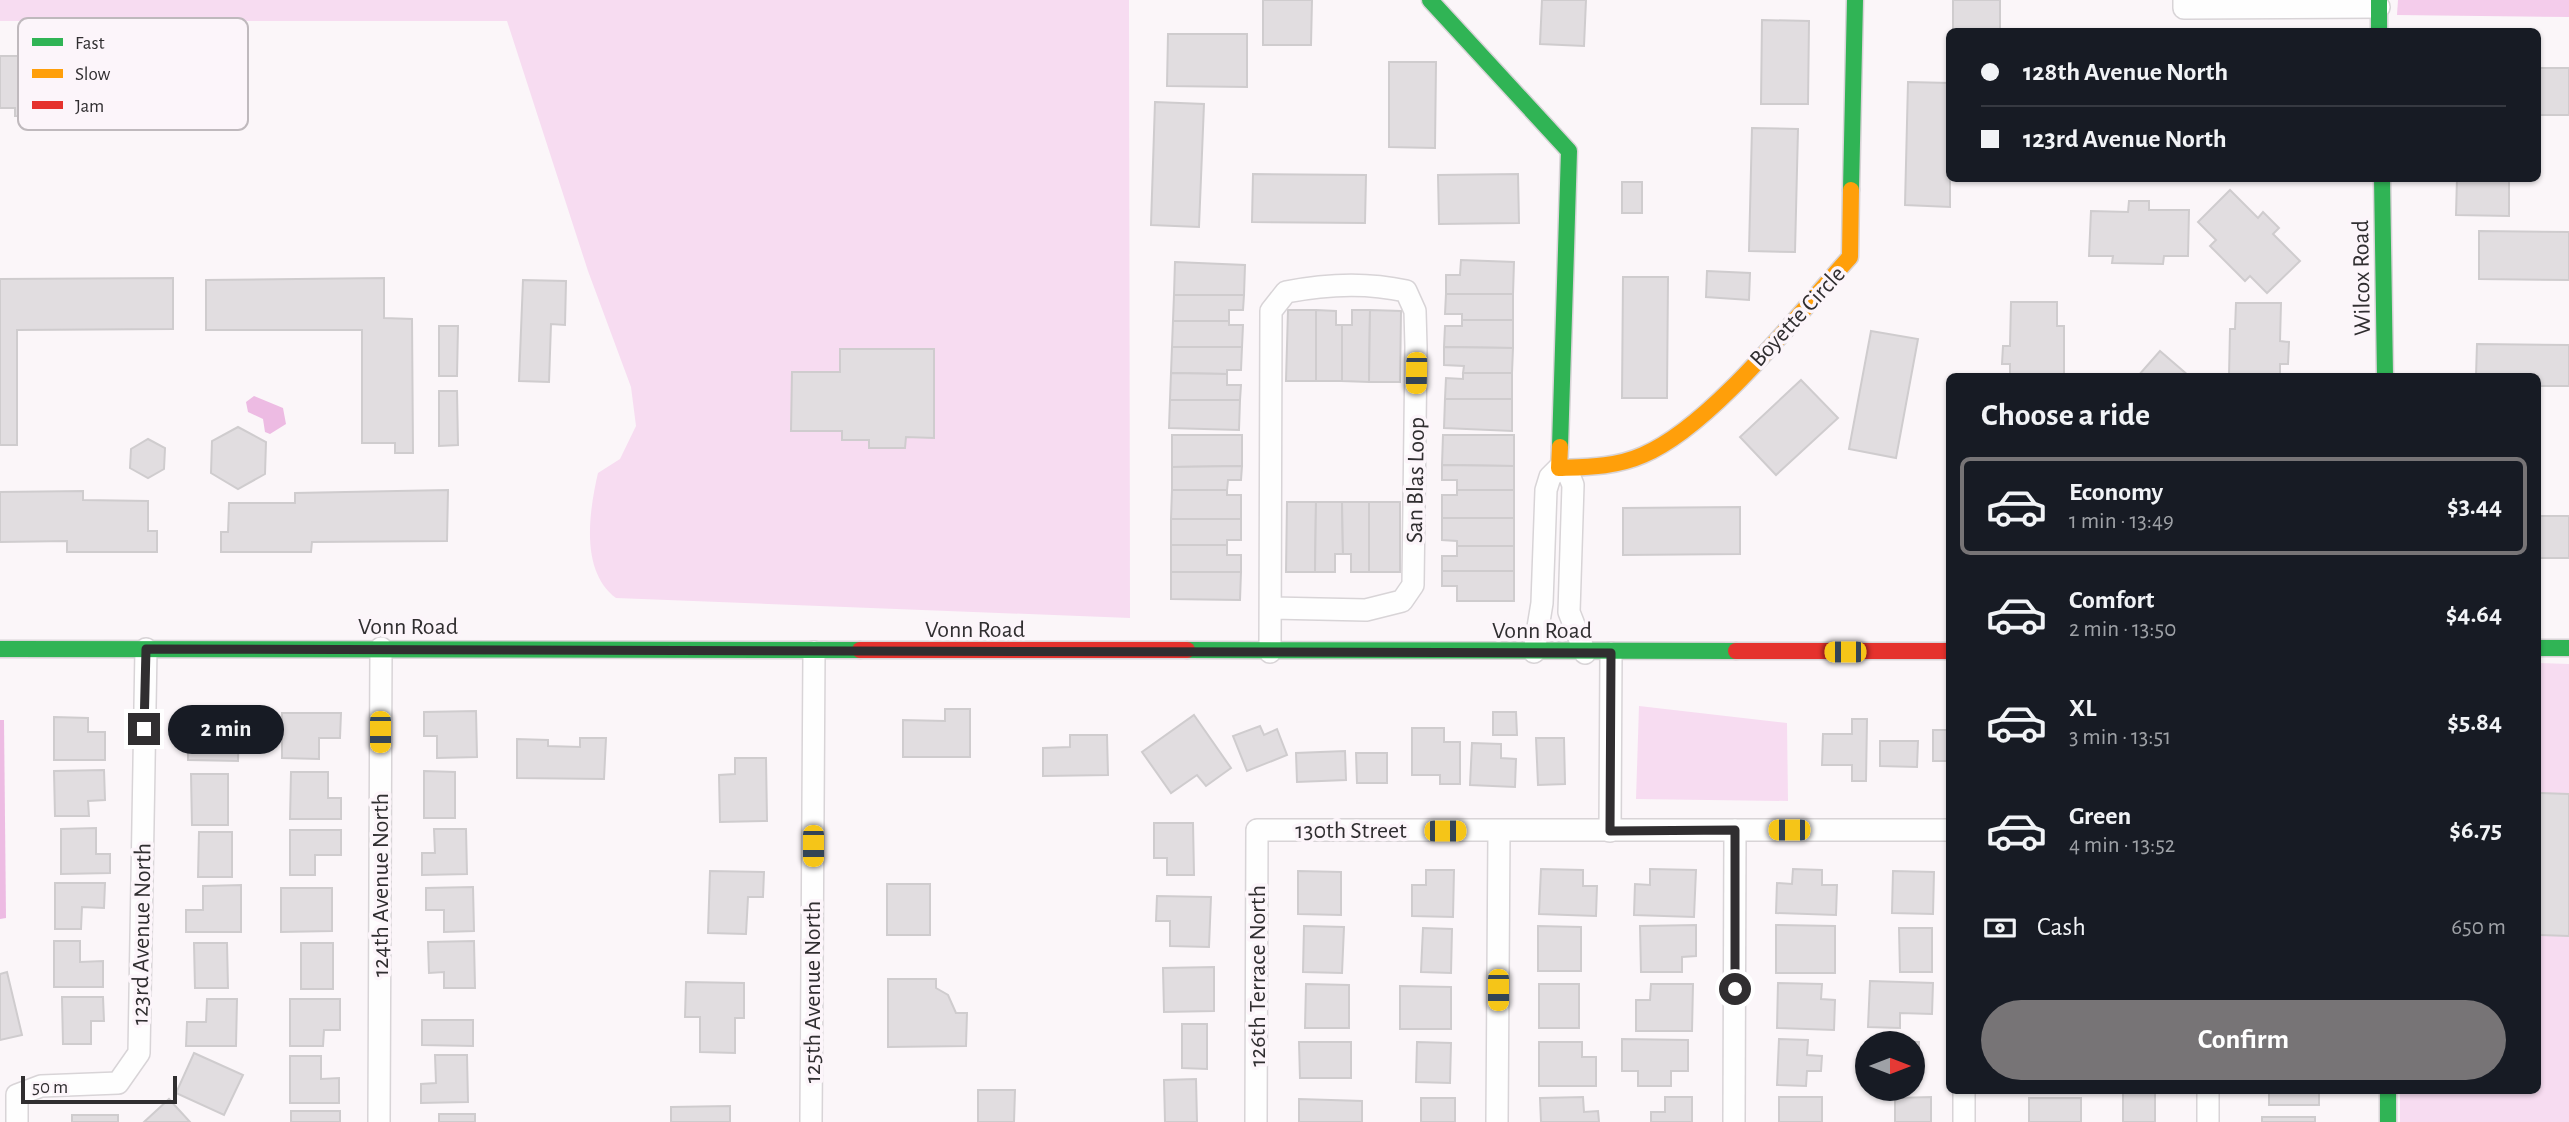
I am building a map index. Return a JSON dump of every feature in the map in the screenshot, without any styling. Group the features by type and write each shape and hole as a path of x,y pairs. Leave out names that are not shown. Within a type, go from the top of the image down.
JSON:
{"street":[{"path":"1430,0 1569,151 1559,468 1550,477 1546,490 1542,603 1534,652"},
{"name":"Boyette Circle","path":"1559,468 1600,467 1621,462 1642,456 1680,435 1734,384 1850,257 1855,0"},
{"path":"2184,0 2184,8 2379,3 2379,28"},
{"name":"Wilcox Road","path":"2382,182 2385,373"},
{"name":"San Blas Loop","path":"1270,652 1271,312 1286,292 1320,285 1385,286 1406,291 1415,312 1416,346 1413,585 1402,601 1366,610 1272,608"},
{"path":"1559,468 1569,475 1573,485 1569,612 1585,653"},
{"name":"124th Avenue North","path":"379,1122 381,648"},
{"path":"2541,648 2569,648"},
{"name":"Vonn Road","path":"0,649 1585,653 1946,651"},
{"name":"123rd Avenue North","path":"17,1122 17,1095 41,1086 118,1083 139,1052 146,649"},
{"name":"125th Avenue North","path":"811,1122 814,652"},
{"path":"1610,831 1611,653"},
{"name":"130th Street","path":"1257,830 1946,830"},
{"name":"126th Terrace North","path":"1256,1122 1257,830"},
{"path":"1734,1122 1735,830"},
{"path":"1497,1122 1499,831"},
{"path":"1964,1094 1964,1122"},
{"path":"2208,1094 2208,1122"},
{"path":"2388,1094 2388,1122"}],"shaded area":[{"path":"0,0 1129,0 1130,618 616,598 597,573 592,557 590,523 598,473 620,459 636,426 631,387 588,271 507,21 18,18 18,21 0,21"},
{"path":"2398,0 2569,0 2569,17 2397,15"},
{"path":"254,396 283,408 286,424 270,434 265,432 263,419 248,412 246,402"},
{"path":"2541,663 2569,664 2569,1122 2400,1122 2400,1094 2541,1094"},
{"path":"1639,706 1787,723 1788,801 1636,799"},
{"path":"0,720 4,720 6,918 0,919"}],"building":[{"path":"1263,0 1312,0 1311,45 1263,45"},
{"path":"1542,0 1586,0 1584,46 1540,44"},
{"path":"1953,0 2000,0 2000,28 1953,28"},
{"path":"1762,20 1809,21 1808,104 1761,104"},
{"path":"1168,34 1247,34 1247,87 1167,86"},
{"path":"0,56 18,56 18,116 15,116 15,108 0,108"},
{"path":"1389,62 1436,62 1435,148 1389,147"},
{"path":"2541,68 2569,68 2569,115 2541,115"},
{"path":"1908,82 1946,83 1946,182 1950,182 1950,207 1905,205"},
{"path":"1155,102 1204,104 1199,227 1151,225"},
{"path":"1752,128 1798,129 1795,252 1749,251"},
{"path":"1253,174 1366,175 1365,223 1252,222"},
{"path":"1518,174 1519,223 1439,224 1438,175"},
{"path":"1622,182 1642,182 1642,213 1622,213"},
{"path":"2457,182 2509,182 2509,216 2456,215"},
{"path":"2230,190 2258,218 2263,212 2279,228 2273,234 2300,261 2267,293 2250,276 2245,281 2210,246 2216,240 2198,222"},
{"path":"2129,201 2149,201 2149,210 2189,210 2188,256 2164,256 2163,264 2112,263 2113,256 2089,256 2091,211 2128,212"},
{"path":"2479,231 2569,232 2569,280 2479,279"},
{"path":"1461,260 1514,262 1513,294 1446,294 1446,275 1460,275"},
{"path":"1175,262 1245,265 1244,295 1174,295"},
{"path":"1707,271 1750,273 1749,300 1706,297"},
{"path":"1623,277 1668,277 1667,398 1622,398"},
{"path":"173,278 173,329 17,330 17,445 0,445 0,279"},
{"path":"384,278 384,318 412,319 413,453 395,453 395,443 362,443 362,330 206,330 206,280"},
{"path":"523,280 566,281 565,325 551,324 549,382 519,381"},
{"path":"1446,294 1513,294 1513,320 1462,320 1462,314 1445,314"},
{"path":"1174,295 1244,295 1243,310 1229,310 1229,321 1173,321"},
{"path":"2011,302 2057,302 2057,326 2064,326 2064,373 2010,373 2010,364 2002,364 2003,346 2010,346"},
{"path":"2236,303 2281,303 2280,341 2289,342 2288,364 2280,364 2280,373 2229,373 2230,329 2235,329"},
{"path":"1288,310 1316,310 1316,381 1286,381"},
{"path":"1316,310 1336,311 1336,325 1342,325 1342,381 1316,381"},
{"path":"1352,310 1370,310 1369,382 1342,381 1342,325 1352,325"},
{"path":"1370,310 1401,311 1400,382 1369,382"},
{"path":"1462,320 1513,320 1513,348 1444,347 1445,326 1462,326"},
{"path":"1173,321 1229,321 1229,325 1243,325 1242,347 1172,347"},
{"path":"439,326 458,326 457,376 439,376"},
{"path":"1871,331 1918,339 1896,458 1849,449"},
{"path":"2477,344 2569,345 2569,386 2541,386 2541,373 2476,373"},
{"path":"1172,347 1242,347 1241,370 1227,370 1227,374 1171,373"},
{"path":"1444,347 1513,348 1512,373 1463,373 1464,366 1444,365"},
{"path":"840,349 934,349 934,438 906,437 905,448 869,448 869,440 842,440 842,431 791,431 792,372 840,372"},
{"path":"2160,351 2186,373 2141,373"},
{"path":"1171,373 1227,374 1227,385 1241,385 1240,400 1170,400"},
{"path":"1463,373 1512,373 1512,399 1445,399 1446,378 1463,379"},
{"path":"1801,380 1838,418 1776,475 1740,437"},
{"path":"439,391 457,391 458,445 439,446"},
{"path":"1445,399 1512,399 1512,431 1444,428"},
{"path":"1170,400 1240,400 1239,430 1169,428"},
{"path":"238,427 266,442 265,474 238,489 211,473 212,441"},
{"path":"1172,435 1242,435 1242,466 1172,467"},
{"path":"1443,435 1514,435 1514,466 1442,465"},
{"path":"148,439 165,448 164,469 148,478 130,468 131,449"},
{"path":"1442,465 1514,466 1514,490 1457,490 1457,480 1442,480"},
{"path":"1242,466 1241,480 1228,480 1227,490 1172,490 1172,467"},
{"path":"448,490 447,541 312,542 311,552 221,552 221,532 228,532 229,503 295,503 295,493"},
{"path":"1172,490 1227,490 1227,495 1241,495 1241,519 1171,519"},
{"path":"1457,490 1514,490 1514,518 1442,518 1442,495 1457,495"},
{"path":"83,491 83,500 148,501 148,531 157,531 157,552 67,552 67,541 0,542 0,492"},
{"path":"1287,502 1316,502 1315,572 1286,572"},
{"path":"1316,502 1342,502 1343,554 1335,554 1335,572 1315,572"},
{"path":"1342,502 1369,502 1369,572 1351,572 1351,554 1343,554"},
{"path":"1369,502 1400,502 1400,572 1369,572"},
{"path":"1740,507 1740,554 1623,555 1623,508"},
{"path":"2541,516 2569,516 2569,558 2541,558"},
{"path":"1442,518 1514,518 1514,546 1457,546 1457,541 1442,540"},
{"path":"1171,519 1241,519 1241,540 1227,540 1227,545 1171,545"},
{"path":"1171,545 1227,545 1227,555 1241,555 1241,572 1171,572"},
{"path":"1457,546 1514,546 1514,571 1442,571 1442,556 1457,556"},
{"path":"1442,571 1514,571 1514,601 1457,601 1457,586 1442,586"},
{"path":"1171,572 1241,572 1240,600 1171,599"},
{"path":"945,709 970,709 970,757 903,757 903,720 945,721"},
{"path":"476,711 477,757 437,758 437,736 424,736 424,712"},
{"path":"1493,712 1516,712 1517,735 1493,735"},
{"path":"210,713 239,713 238,761 188,760 188,735 209,735"},
{"path":"282,713 341,713 340,738 319,738 319,759 282,758"},
{"path":"1194,715 1231,768 1206,786 1197,775 1171,793 1142,752"},
{"path":"54,717 88,718 88,732 105,732 105,760 54,760"},
{"path":"1852,719 1867,719 1866,781 1852,781 1852,765 1822,765 1823,734 1852,734"},
{"path":"1260,726 1264,735 1277,729 1287,755 1247,771 1233,736"},
{"path":"1412,728 1444,728 1444,742 1460,742 1460,784 1440,784 1440,775 1412,775"},
{"path":"1933,730 1946,730 1946,761 1933,761"},
{"path":"1070,735 1107,735 1108,775 1043,776 1043,748 1070,747"},
{"path":"580,738 606,738 604,779 517,778 517,739 548,740 548,746 580,747"},
{"path":"1536,738 1564,738 1565,784 1538,785"},
{"path":"1880,741 1918,741 1917,767 1880,766"},
{"path":"1472,743 1501,744 1501,758 1516,759 1515,787 1470,785"},
{"path":"1345,751 1346,780 1297,782 1296,753"},
{"path":"1356,753 1387,753 1387,783 1357,783"},
{"path":"735,758 766,758 767,821 720,822 719,775 735,774"},
{"path":"104,770 105,800 88,801 89,816 55,816 54,771"},
{"path":"424,771 455,772 455,818 424,818"},
{"path":"291,772 328,772 328,798 341,798 341,819 290,819"},
{"path":"191,774 228,774 228,825 192,825"},
{"path":"2541,793 2569,794 2569,936 2541,935"},
{"path":"1154,823 1193,823 1194,875 1167,875 1167,858 1154,858"},
{"path":"96,828 96,854 110,854 110,873 61,874 61,829"},
{"path":"434,829 466,829 467,874 422,875 422,853 435,853"},
{"path":"290,830 341,830 341,855 315,855 315,875 290,875"},
{"path":"199,832 232,832 232,877 198,877"},
{"path":"1541,869 1583,870 1583,886 1597,886 1596,916 1539,914"},
{"path":"1650,869 1696,870 1694,917 1634,915 1635,884 1650,885"},
{"path":"1793,869 1822,870 1822,885 1837,885 1836,915 1776,913 1777,883 1792,884"},
{"path":"1426,870 1454,870 1453,917 1412,916 1412,885 1426,885"},
{"path":"710,871 764,872 763,897 748,897 746,934 708,933"},
{"path":"1298,871 1341,872 1341,915 1298,914"},
{"path":"1893,871 1934,872 1933,914 1892,913"},
{"path":"55,883 105,883 104,908 82,907 81,929 55,929"},
{"path":"887,884 930,884 930,935 887,935"},
{"path":"241,885 241,932 186,932 186,910 203,910 203,886"},
{"path":"473,887 474,931 444,932 444,910 426,910 426,888"},
{"path":"281,888 332,888 332,931 281,932"},
{"path":"1157,896 1211,897 1209,947 1170,946 1170,921 1156,921"},
{"path":"1696,925 1696,956 1682,957 1682,972 1641,972 1640,926"},
{"path":"1776,925 1835,926 1835,973 1776,973"},
{"path":"1304,926 1344,927 1342,973 1303,972"},
{"path":"1538,926 1581,927 1581,971 1538,971"},
{"path":"1423,928 1452,929 1451,973 1421,972"},
{"path":"1899,928 1932,928 1932,972 1900,972"},
{"path":"54,941 80,941 80,962 103,961 103,987 54,987"},
{"path":"474,941 475,988 444,988 444,972 429,973 428,942"},
{"path":"194,943 227,943 228,988 195,988"},
{"path":"301,943 333,943 333,989 301,989"},
{"path":"1214,967 1214,1011 1164,1012 1163,968"},
{"path":"7,972 22,1035 0,1040 0,974"},
{"path":"888,979 936,979 936,988 948,995 956,1013 967,1013 966,1046 888,1047"},
{"path":"1870,981 1933,983 1932,1014 1900,1013 1900,1028 1868,1027"},
{"path":"686,982 744,983 744,1018 735,1018 735,1053 700,1052 700,1017 685,1017"},
{"path":"1778,983 1822,984 1821,999 1835,1000 1834,1030 1777,1028"},
{"path":"1306,984 1349,985 1349,1028 1305,1028"},
{"path":"1539,984 1579,984 1579,1028 1539,1028"},
{"path":"1651,984 1693,984 1692,1031 1636,1031 1636,1000 1650,1000"},
{"path":"1400,986 1451,987 1451,1029 1400,1029"},
{"path":"62,997 103,997 104,1021 91,1021 91,1044 63,1044"},
{"path":"207,999 237,999 236,1046 186,1046 187,1022 206,1022"},
{"path":"290,999 340,999 340,1030 324,1030 323,1046 290,1046"},
{"path":"422,1020 473,1020 473,1046 422,1045"},
{"path":"1182,1024 1207,1024 1207,1069 1182,1068"},
{"path":"1622,1039 1688,1040 1688,1071 1671,1071 1671,1086 1638,1086 1638,1071 1622,1071"},
{"path":"1779,1039 1808,1040 1807,1055 1822,1056 1821,1071 1807,1071 1806,1086 1777,1085"},
{"path":"1299,1042 1351,1042 1351,1078 1300,1078"},
{"path":"1417,1042 1451,1043 1450,1083 1416,1082"},
{"path":"1539,1042 1582,1042 1582,1057 1596,1057 1596,1086 1539,1086"},
{"path":"194,1053 243,1075 224,1115 176,1093"},
{"path":"435,1055 467,1055 468,1102 421,1103 421,1084 436,1083"},
{"path":"290,1056 321,1056 321,1079 339,1078 339,1103 290,1103"},
{"path":"1196,1079 1197,1122 1165,1122 1164,1080"},
{"path":"978,1090 1015,1090 1014,1122 978,1122"},
{"path":"2123,1094 2155,1094 2155,1122 2123,1122"},
{"path":"2269,1094 2319,1094 2319,1105 2269,1105"},
{"path":"1583,1097 1584,1112 1598,1111 1599,1122 1541,1122 1540,1098"},
{"path":"1665,1097 1692,1097 1692,1122 1651,1122 1651,1112 1665,1112"},
{"path":"1779,1097 1822,1097 1822,1122 1779,1122"},
{"path":"1925,1097 1931,1097 1931,1122 1895,1122 1895,1101 1925,1101"},
{"path":"1421,1098 1455,1098 1455,1122 1421,1122"},
{"path":"2029,1098 2081,1098 2081,1122 2029,1122"},
{"path":"169,1099 190,1122 144,1122"},
{"path":"1299,1099 1362,1101 1362,1122 1299,1122"},
{"path":"730,1106 730,1122 671,1122 671,1107"},
{"path":"291,1111 340,1111 340,1122 291,1122"},
{"path":"439,1114 475,1114 475,1122 439,1122"},
{"path":"72,1115 118,1115 118,1122 72,1122"},
{"path":"2262,1117 2315,1117 2315,1122 2262,1122"}],"traffic: fast":[{"path":"1430,0 1569,151 1560,447"},
{"path":"1851,190 1855,0"},
{"path":"2379,0 2379,28"},
{"path":"2382,182 2385,373"},
{"path":"2541,648 2569,648"},
{"path":"0,649 860,650"},
{"path":"1187,650 1736,651"},
{"path":"2388,1094 2388,1122"}],"traffic: slow":[{"path":"1560,447 1559,468 1612,464 1643,455 1670,441 1697,420 1753,366 1850,257 1851,190"}],"traffic: jam":[{"path":"860,650 1187,650"},
{"path":"1736,651 1946,651"}],"route":[{"path":"144,729 146,649 1611,653 1610,831 1735,830 1735,989"}]}
